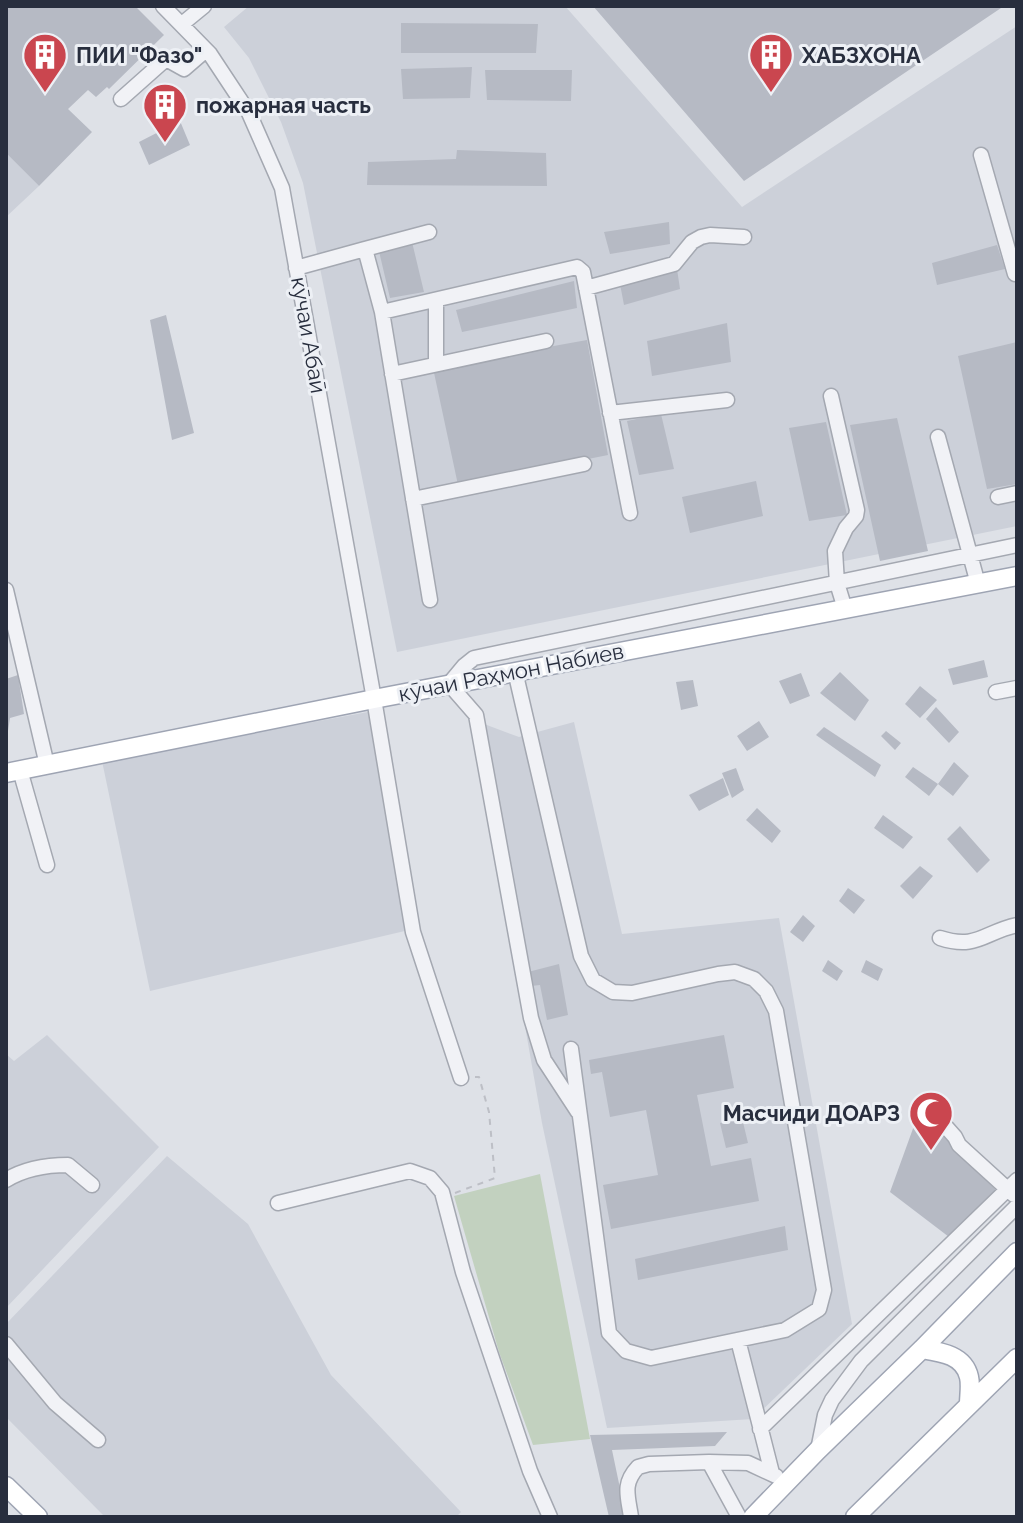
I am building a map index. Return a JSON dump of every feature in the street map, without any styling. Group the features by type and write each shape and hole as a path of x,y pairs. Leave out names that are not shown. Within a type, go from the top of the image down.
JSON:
{"main road":[{"name":"кӯчаи Раҳмон Набиев","path":"13,771 515,671 1017,576"},
{"path":"753,1517 779,1479 818,1450 1017,1252"},
{"path":"922,1349 946,1353 961,1362 970,1377 969,1404"},
{"path":"855,1517 1017,1358"},
{"path":"7,1489 38,1517"}],"street":[{"name":"кӯчаи Абаӣ","path":"163,6 206,50 249,113 282,188 413,932 461,1078"},
{"path":"182,24 204,6"},
{"path":"121,99 166,59 184,69 206,50"},
{"path":"981,155 1016,276"},
{"path":"296,268 429,232"},
{"path":"586,288 674,264 692,242 701,237 744,237"},
{"path":"365,249 382,312 430,600"},
{"path":"382,312 577,267 583,272 630,513"},
{"path":"436,300 436,364"},
{"path":"392,374 546,341"},
{"path":"831,396 857,510 835,551 837,583 845,609"},
{"path":"610,413 727,400"},
{"path":"938,437 978,584"},
{"path":"413,499 584,464"},
{"path":"998,497 1017,493"},
{"path":"580,1116 544,1060 531,1018 476,715 449,684 474,658 1017,545"},
{"path":"6,590 47,765"},
{"path":"731,605 736,629"},
{"path":"515,671 581,956 593,980 613,992 632,993 735,972 754,979 766,991 776,1011 824,1290 819,1309 785,1330 651,1358 626,1351 609,1333 571,1049"},
{"path":"996,692 1017,688"},
{"path":"13,771 47,865"},
{"path":"940,938 973,942 1017,925"},
{"path":"760,1429 1014,1189 959,1145 939,1119"},
{"path":"6,1179 31,1169 68,1165 92,1185"},
{"path":"278,1203 410,1171 430,1178 444,1197 463,1272 530,1471 550,1517"},
{"path":"818,1450 825,1415 832,1400 861,1361 1017,1206"},
{"path":"738,1340 760,1429 779,1479"},
{"path":"6,1344 55,1403 98,1440"},
{"path":"709,1462 739,1517"},
{"path":"631,1517 627,1482 638,1467 649,1464 748,1463 779,1479"}],"path":[{"path":"444,1197 495,1178 489,1112 479,1077 461,1078"}],"shaded area":[{"path":"249,6 565,6 742,207 1017,26 1017,526 397,652 303,183 281,122 249,58 224,27"},
{"path":"6,153 39,186 6,217"},
{"path":"368,712 409,930 150,991 102,761"},
{"path":"471,719 519,737 574,722 622,934 779,918 852,1324 753,1419 607,1428 542,1123"},
{"path":"47,1035 159,1147 6,1308 6,1054 14,1061"},
{"path":"167,1156 248,1224 331,1375 461,1512 456,1517 105,1517 6,1417 6,1324"}],"green space":[{"path":"540,1174 590,1439 533,1445 499,1352 454,1196"}],"building":[{"name":"ПИИ \"Фазо\"","path":"6,6 135,6 164,35 109,89 107,87 96,97 88,90 68,109 92,132 39,186 6,153"},
{"name":"ХАБЗХОНА","path":"593,6 1004,6 744,181"},
{"path":"401,23 538,24 536,53 401,53"},
{"path":"472,67 470,98 403,99 401,69"},
{"path":"485,70 572,70 571,101 487,100"},
{"name":"пожарная часть","path":"180,121 190,145 149,165 139,142"},
{"path":"457,150 546,153 547,186 367,185 368,162 456,159"},
{"path":"669,222 670,244 610,254 604,232"},
{"path":"412,242 424,292 390,298 378,247"},
{"path":"997,245 1005,269 937,285 932,263"},
{"path":"677,269 680,289 624,305 620,284"},
{"path":"574,281 577,308 462,332 456,310"},
{"path":"166,315 194,433 172,440 150,320"},
{"path":"727,323 731,362 652,376 647,341"},
{"path":"587,340 608,455 458,485 433,368"},
{"path":"1017,342 1017,484 987,489 958,356"},
{"path":"661,414 674,469 639,475 627,421"},
{"path":"897,418 928,551 880,561 850,425"},
{"path":"826,422 847,515 809,521 789,428"},
{"path":"756,481 763,516 690,533 682,497"},
{"path":"984,660 988,677 953,685 948,669"},
{"path":"840,672 869,700 855,721 820,693"},
{"path":"801,673 810,696 790,704 779,681"},
{"path":"18,675 24,714 10,718 8,731 6,679"},
{"path":"693,680 698,706 681,710 676,682"},
{"path":"920,686 937,700 920,718 905,704"},
{"path":"936,707 959,732 949,743 926,719"},
{"path":"759,721 769,737 747,751 737,736"},
{"path":"824,727 881,765 875,777 816,735"},
{"path":"886,731 901,743 895,750 881,736"},
{"path":"954,762 969,776 953,796 938,784"},
{"path":"913,767 938,784 929,796 905,777"},
{"path":"736,768 744,790 732,798 722,773"},
{"path":"723,778 729,795 699,811 689,795"},
{"path":"757,808 781,831 772,843 746,820"},
{"path":"883,815 913,837 903,849 874,828"},
{"path":"960,826 990,860 977,873 947,839"},
{"path":"920,866 933,876 913,899 900,886"},
{"path":"848,888 865,900 854,914 839,901"},
{"path":"803,915 815,926 803,942 790,932"},
{"path":"828,960 843,971 837,981 822,971"},
{"path":"866,960 883,969 878,981 861,972"},
{"path":"559,964 568,1015 547,1020 540,985 531,986 528,972"},
{"path":"724,1035 734,1088 697,1095 711,1166 751,1158 759,1201 611,1229 603,1185 658,1175 646,1110 610,1117 602,1072 591,1074 589,1060"},
{"name":"Масчиди ДОАРЗ","path":"919,1112 999,1193 953,1240 890,1192"},
{"path":"742,1118 748,1143 726,1148 720,1123"},
{"path":"785,1226 788,1250 638,1280 635,1259"},
{"path":"727,1432 715,1446 612,1450 626,1517 609,1517 590,1435"}],"place":[{"name":"ПИИ \"Фазо\"","path":"45,94"},
{"name":"ХАБЗХОНА","path":"771,94"},
{"name":"пожарная часть","path":"165,144"},
{"name":"Масчиди ДОАРЗ","path":"931,1152"}]}
